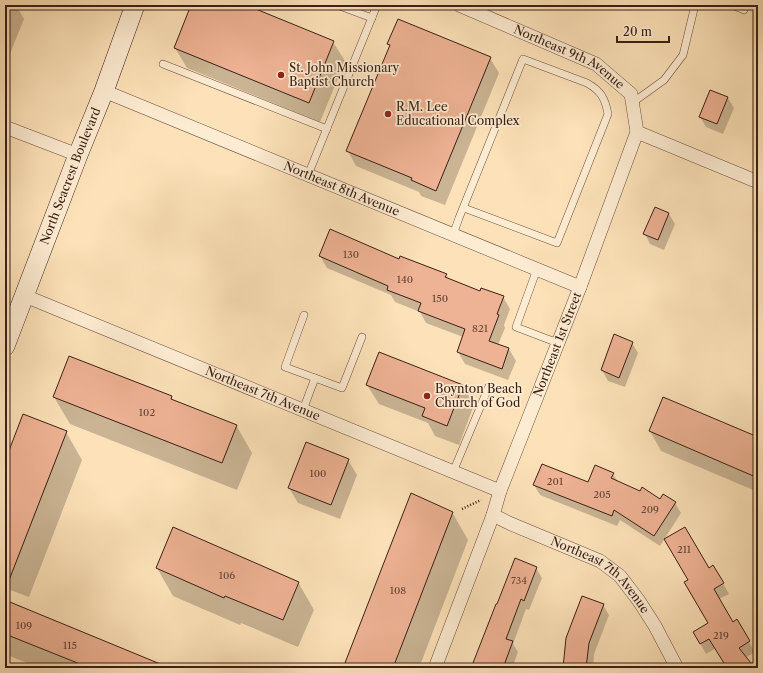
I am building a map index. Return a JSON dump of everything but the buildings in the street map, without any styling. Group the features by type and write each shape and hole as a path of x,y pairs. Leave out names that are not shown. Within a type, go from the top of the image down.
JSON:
{"street":[{"name":"North Seacrest Boulevard","path":"5,346 104,91 135,5"},
{"name":"Northeast 9th Avenue","path":"459,5 596,64 631,94 638,132"},
{"name":"Northeast 8th Avenue","path":"104,91 580,287"},
{"path":"5,128 78,155"},
{"path":"638,132 758,182"},
{"name":"Northeast 1st Street","path":"435,668 500,491 580,287 638,132"},
{"name":"Northeast 7th Avenue","path":"25,296 500,491"},
{"name":"Northeast 7th Avenue","path":"492,515 509,524 600,561 620,576 640,601 677,668"}],"lane":[{"path":"337,5 372,18"},
{"path":"308,175 377,5"},
{"path":"632,103 664,80 683,55 695,5"},
{"path":"732,5 744,10"},
{"path":"453,235 523,59 587,83 596,88 602,95 608,114 557,243 464,208"},
{"path":"163,64 327,129"},
{"path":"537,269 516,327 558,343"},
{"path":"304,315 285,367 342,388 362,337"},
{"path":"303,410 315,378"},
{"path":"453,472 489,386"}],"place":[{"name":"St. John Missionary Baptist Church","path":"281,75"},
{"name":"R.M. Lee Educational Complex","path":"388,114"},
{"name":"Boynton Beach Church of God","path":"427,396"}]}
